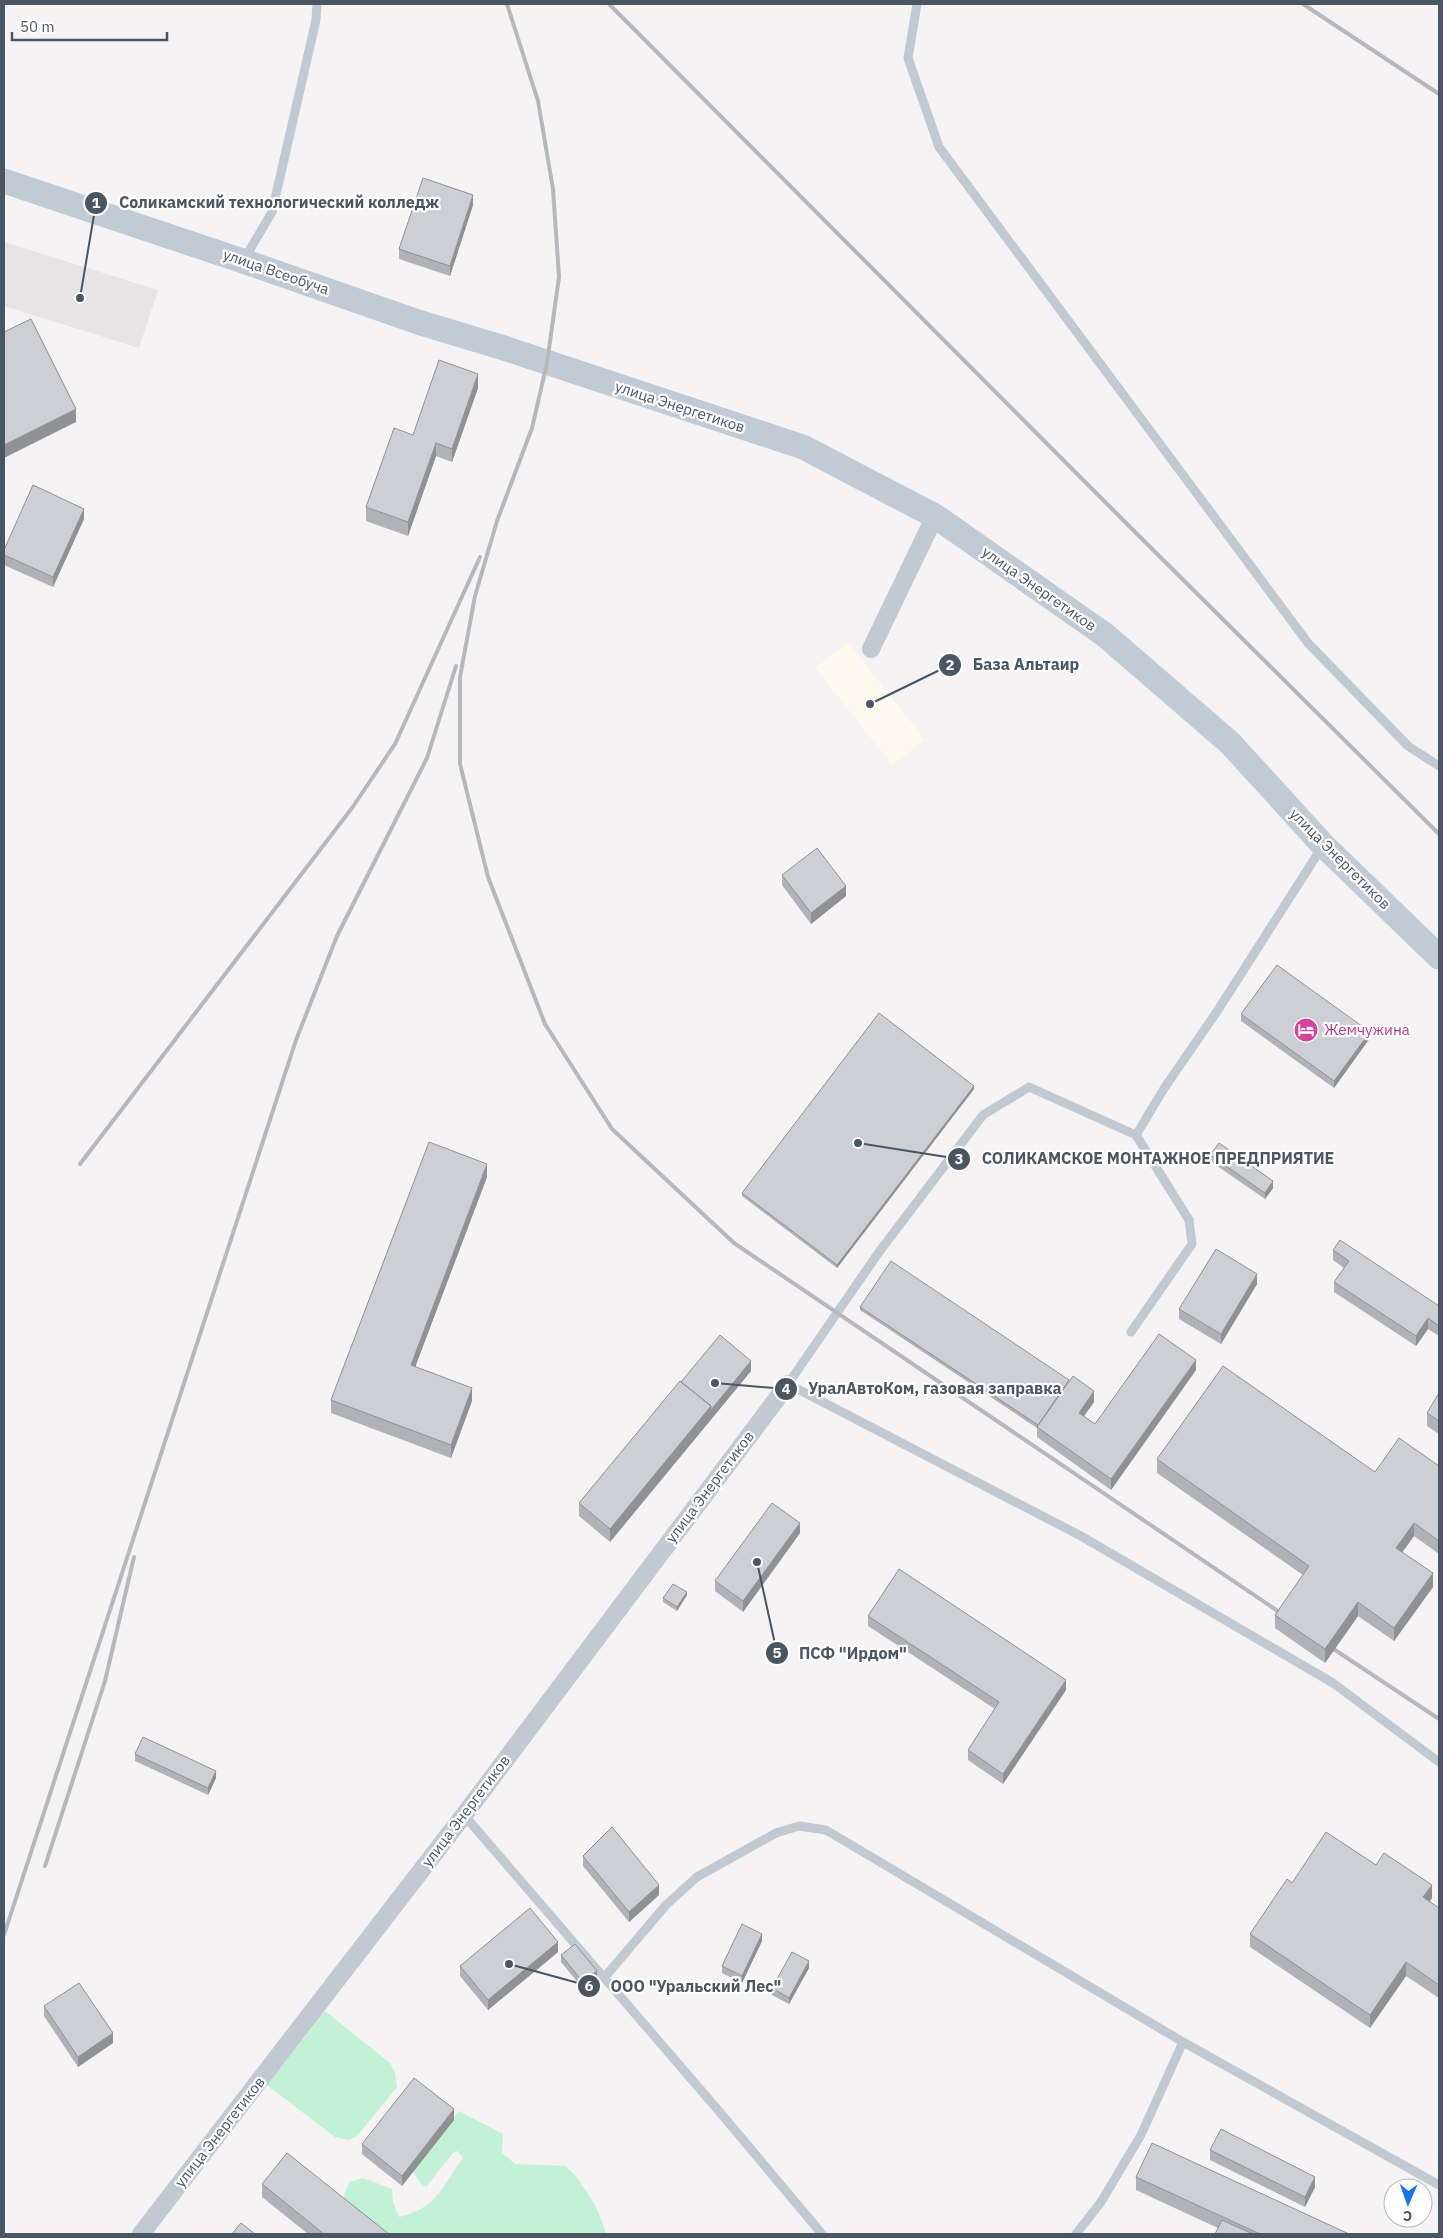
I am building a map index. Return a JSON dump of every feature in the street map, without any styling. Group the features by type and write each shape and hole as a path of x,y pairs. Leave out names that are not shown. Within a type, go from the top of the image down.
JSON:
{"street":[{"name":"улица Всеобуча","path":"4,182 243,261 418,322 547,363"},
{"name":"улица Энергетиков","path":"547,363 803,448 935,516 1105,635 1230,743 1323,845 1439,957"},
{"path":"871,649 935,516"},
{"name":"улица Энергетиков","path":"140,2234 464,1815 788,1384"}],"lane":[{"path":"243,261 272,212 316,20 317,4"},
{"path":"917,4 908,58 939,148 1308,643 1408,746 1439,766"},
{"path":"1136,1135 1165,1087 1218,1010 1323,845"},
{"path":"1131,1332 1192,1244 1189,1220 1136,1135 1029,1087 983,1115 879,1252 788,1384 1081,1536 1333,1684 1439,1762"},
{"path":"464,1815 822,2234"},
{"path":"604,1978 666,1905 697,1877 776,1832 798,1826 826,1830 1183,2042 1439,2185"},
{"path":"1076,2234 1101,2202 1141,2135 1183,2042"}],"shaded area":[{"path":"4,242 158,290 139,348 4,306"},
{"path":"848,642 925,740 892,765 815,668"}],"green space":[{"path":"325,2011 390,2063 395,2073 397,2087 357,2136 349,2140 335,2137 267,2085"},
{"path":"459,2111 503,2134 502,2153 515,2164 566,2166 590,2197 606,2234 372,2234 340,2209 349,2182 363,2178 392,2189 393,2202 399,2217 412,2213 431,2202 463,2158 458,2151 453,2153 426,2187 420,2183 413,2171"}],"building":[{"path":"423,178 473,195 450,266 399,249"},
{"path":"31,319 76,409 4,445 4,332"},
{"path":"439,360 478,374 452,449 436,443 408,522 366,507 394,428 413,435"},
{"path":"33,485 84,509 53,577 4,555 4,550"},
{"path":"817,848 846,886 811,913 782,875"},
{"name":"Жемчужина","path":"1277,965 1370,1032 1334,1081 1241,1014"},
{"path":"879,1013 974,1086 837,1265 742,1193"},
{"path":"429,1142 487,1164 411,1365 472,1388 451,1445 331,1400"},
{"path":"1219,1143 1273,1181 1265,1193 1210,1155"},
{"path":"1340,1240 1439,1306 1439,1326 1428,1318 1416,1336 1334,1282 1349,1261 1333,1250"},
{"path":"1216,1249 1257,1274 1221,1334 1179,1309"},
{"path":"891,1261 1069,1380 1038,1425 860,1307"},
{"path":"1159,1334 1196,1360 1111,1479 1037,1427 1073,1376 1094,1391 1079,1413 1095,1424"},
{"path":"720,1335 751,1361 711,1410 711,1406 681,1382"},
{"path":"1223,1366 1375,1472 1399,1438 1439,1466 1439,1541 1414,1523 1396,1548 1433,1573 1394,1628 1358,1602 1325,1649 1275,1615 1309,1566 1157,1459"},
{"path":"680,1381 711,1406 610,1529 579,1503"},
{"path":"1439,1393 1439,1421 1427,1413"},
{"path":"772,1503 800,1523 743,1601 715,1581"},
{"path":"899,1569 1066,1680 1003,1774 968,1750 999,1702 868,1616"},
{"path":"673,1584 687,1592 677,1607 663,1598"},
{"path":"143,1737 216,1771 208,1788 135,1754"},
{"path":"612,1827 659,1885 629,1912 583,1856"},
{"path":"1326,1832 1376,1865 1384,1853 1432,1885 1423,1897 1439,1908 1439,1985 1406,1962 1370,2015 1250,1934 1287,1879 1292,1883"},
{"path":"530,1908 558,1942 488,2000 460,1966"},
{"path":"742,1924 762,1934 742,1976 722,1966"},
{"path":"575,1944 597,1971 583,1982 561,1955"},
{"path":"792,1952 809,1961 789,1998 772,1988"},
{"path":"79,1983 113,2033 78,2057 44,2006"},
{"path":"414,2078 454,2109 402,2176 362,2144"},
{"path":"1221,2129 1315,2177 1305,2197 1210,2150"},
{"path":"1152,2143 1349,2234 1260,2234 1136,2177"},
{"path":"287,2153 389,2234 324,2234 262,2184"},
{"path":"1222,2220 1253,2234 1215,2234"},
{"path":"241,2223 255,2234 232,2234"}],"railway":[{"path":"507,4 538,101 553,189 559,277 547,363 532,428 497,521 475,596 460,677 460,764 488,877 545,1024 612,1129 734,1243 1288,1618"},
{"path":"609,4 1439,834"},
{"path":"1303,4 1439,94"},
{"path":"80,1164 352,808 395,744 480,557"},
{"path":"4,1935 296,1040 337,936 427,758 456,666"},
{"path":"45,1866 105,1681 134,1557"},
{"path":"1323,1642 1439,1719"}],"place":[{"name":"Соликамский технологический колледж","path":"80,298"},
{"name":"База Альтаир","path":"870,704"},
{"name":"Жемчужина","path":"1306,1030"},
{"name":"СОЛИКАМСКОЕ МОНТАЖНОЕ ПРЕДПРИЯТИЕ","path":"858,1143"},
{"name":"УралАвтоКом, газовая заправка","path":"715,1383"},
{"name":"ПСФ \"Ирдом\"","path":"757,1562"},
{"name":"ООО \"Уральский Лес\"","path":"509,1964"}]}
